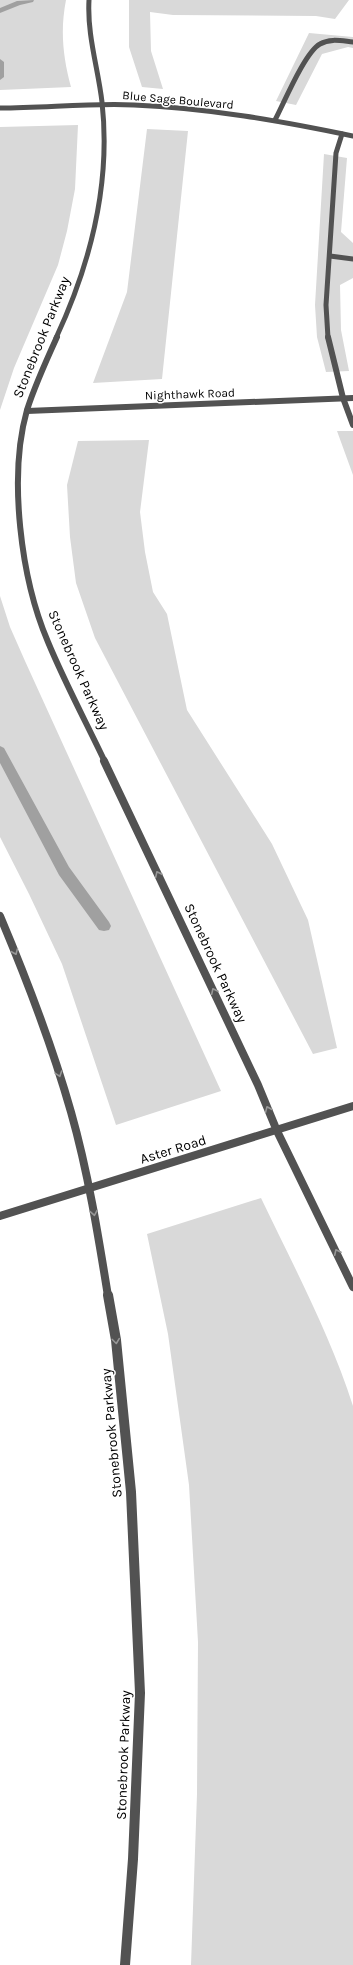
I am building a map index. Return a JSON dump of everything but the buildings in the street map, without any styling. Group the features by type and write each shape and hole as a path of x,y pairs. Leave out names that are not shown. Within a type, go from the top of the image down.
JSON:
{"street":[{"name":"Stonebrook Parkway","path":"89,0 88,27 100,90 103,124 103,150 99,200 95,225 83,270 65,319 37,380 27,412 19,449 18,487 20,539 34,603 47,641 258,1086 277,1132 353,1287"},
{"path":"275,120 311,51 318,44 329,40 353,42"},
{"name":"Blue Sage Boulevard","path":"0,108 101,105 189,108 275,120 353,136"},
{"path":"342,134 336,153 326,305 328,337 343,398 353,425"},
{"path":"330,256 353,259"},
{"name":"Nighthawk Road","path":"27,412 353,398"},
{"name":"Stonebrook Parkway","path":"0,916 35,1001 71,1112 90,1188 116,1340 131,1492 140,1693 133,1859 125,1965"},
{"name":"Aster Road","path":"0,1216 277,1132 353,1106"}],"shaded area":[{"path":"0,0 66,0 63,22 63,44 71,87 0,90"},
{"path":"129,0 349,0 335,19 316,16 173,15 150,12 151,51 163,89 142,87 129,47"},
{"path":"309,33 353,37 353,48 348,47 322,54 296,105 276,101"},
{"path":"78,125 75,189 67,231 58,265 14,368 0,410 0,127"},
{"path":"147,129 188,131 162,379 93,383 127,292"},
{"path":"324,154 347,158 341,232 353,243 353,278 340,285 341,330 349,371 326,372 317,337 315,305"},
{"path":"337,431 353,431 353,475"},
{"path":"149,440 140,512 145,552 153,592 167,614 187,710 272,844 308,920 337,1048 313,1054 95,638 76,583 70,537 67,485 78,441"},
{"path":"0,596 10,627 25,661 221,1091 116,1125 62,964 0,837"},
{"path":"261,1198 322,1326 344,1379 353,1406 353,1965 191,1965 197,1794 198,1642 189,1485 168,1334 147,1234"}],"waterway":[{"path":"0,11 17,3 30,0"},
{"path":"0,62 0,77"},
{"path":"0,751 64,871 104,926"}]}
